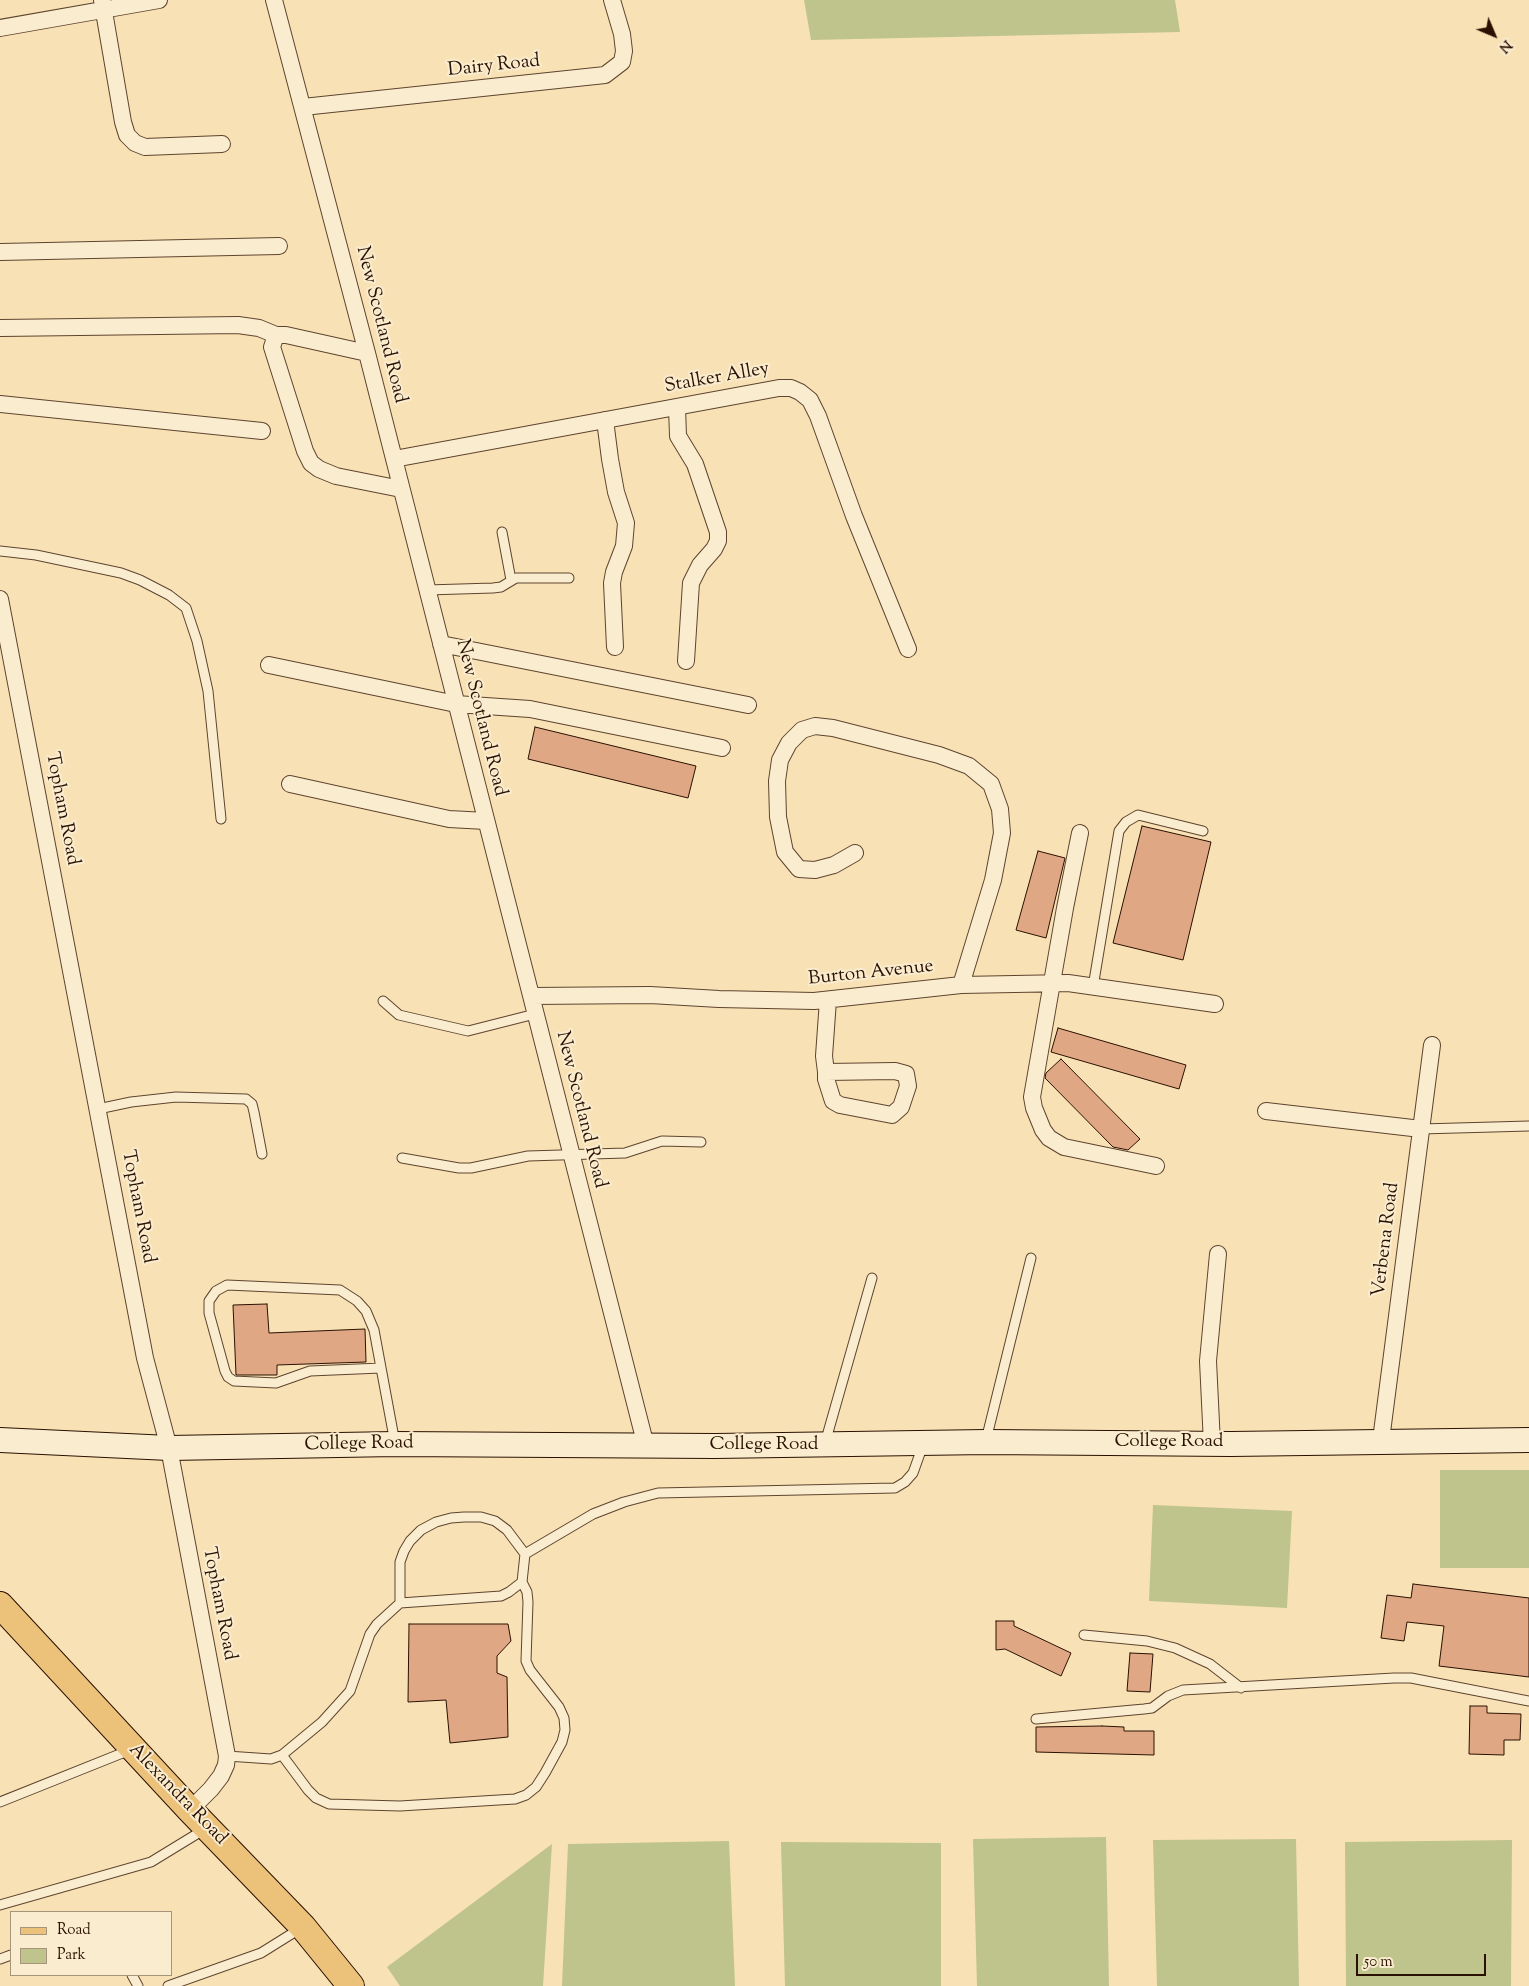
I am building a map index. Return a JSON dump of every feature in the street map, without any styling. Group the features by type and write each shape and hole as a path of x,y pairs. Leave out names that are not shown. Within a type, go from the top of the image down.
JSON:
{"main road":[{"name":"Alexandra Road","path":"0,1605 133,1749 303,1927 352,1986"}],"street":[{"path":"0,28 103,5 159,0"},
{"name":"New Scotland Road","path":"274,0 367,353 646,1446"},
{"name":"Dairy Road","path":"303,107 605,75 622,62 624,51 622,34 612,0"},
{"path":"103,5 123,122 127,135 135,143 145,147 222,144"},
{"path":"0,252 279,246"},
{"path":"0,328 238,325 259,328 276,335 286,335 367,353"},
{"path":"276,335 272,347 305,451 311,463 319,469 336,476 401,489"},
{"name":"Stalker Alley","path":"394,459 779,388 791,388 810,400 854,516 908,649"},
{"path":"0,404 262,431"},
{"path":"677,407 678,436 695,464 718,532 718,541 714,549 700,565 691,583 686,661"},
{"path":"605,420 611,467 626,523 624,546 612,583 615,647"},
{"name":"Topham Road","path":"0,599 145,1358 169,1448 227,1756"},
{"path":"441,644 748,704"},
{"path":"270,665 456,704 530,710 722,748"},
{"path":"855,854 834,865 815,870 799,868 785,852 778,817 777,781 780,760 790,743 802,730 815,726 833,728 939,755 969,766 991,784 1000,809 1002,833 994,880 961,985"},
{"path":"290,784 450,818 486,821"},
{"path":"1080,833 1064,908 1053,984 1032,1097 1042,1130 1049,1138 1064,1147 1156,1166"},
{"name":"Burton Avenue","path":"530,996 650,995 719,999 828,1000 961,985 1068,984 1215,1004"},
{"path":"826,1072 902,1072 906,1074 908,1086 901,1107 892,1115 840,1105 833,1101 826,1072 824,1056 828,1000"},
{"name":"Verbena Road","path":"1381,1440 1432,1044"},
{"path":"1266,1111 1421,1129"},
{"path":"1212,1444 1208,1361 1218,1254"},
{"name":"College Road","path":"0,1440 169,1448 395,1444 646,1446 986,1442 1212,1444 1381,1440 1529,1440"},
{"path":"198,1818 211,1789 221,1776 226,1765 227,1756"}],"lane":[{"path":"502,532 511,580"},
{"path":"0,551 36,554 121,573 169,594 186,608 197,641 208,691 221,819"},
{"path":"427,590 501,587 516,578 569,578"},
{"path":"1094,987 1119,832 1126,822 1138,815 1203,831"},
{"path":"383,1001 399,1016 468,1031 535,1014"},
{"path":"98,1109 132,1102 176,1097 246,1099 252,1104 262,1154"},
{"path":"1421,1129 1529,1126"},
{"path":"402,1158 459,1168 471,1168 528,1156 625,1153 662,1141 701,1142"},
{"path":"986,1442 1031,1258"},
{"path":"825,1445 872,1278"},
{"path":"381,1368 310,1371 276,1384 234,1381 228,1377 225,1371 209,1313 209,1301 216,1290 227,1285 340,1290 357,1301 366,1312 374,1330 381,1368 395,1444"},
{"path":"524,1554 593,1514 624,1502 658,1493 895,1488 905,1482 912,1473 917,1465 923,1444"},
{"path":"282,1755 308,1790 316,1798 329,1804 400,1806 515,1799 526,1795 536,1787 562,1742 565,1730 564,1718 559,1707 530,1670 526,1661 528,1602 527,1592 522,1582 524,1554 507,1530 495,1521 481,1517 464,1517 436,1522 422,1530 410,1541 404,1550 400,1562 400,1603"},
{"path":"227,1756 271,1759 282,1755 322,1722 350,1692 370,1634 377,1624 400,1603 501,1596 516,1588 522,1582"},
{"path":"1084,1635 1147,1641 1175,1648 1210,1664 1241,1688"},
{"path":"1036,1719 1152,1708 1168,1696 1183,1690 1411,1678 1529,1701"},
{"path":"0,1802 133,1749"},
{"path":"0,1906 151,1862 198,1818"},
{"path":"168,1986 261,1953 303,1927"}],"green space":[{"path":"804,0 1175,0 1180,32 811,40"},
{"path":"1440,1470 1529,1470 1529,1568 1440,1568"},
{"path":"1153,1505 1292,1511 1287,1608 1149,1601"},
{"path":"1106,1837 1109,1986 977,1986 973,1839"},
{"path":"1296,1839 1299,1986 1157,1986 1153,1840"},
{"path":"1512,1840 1511,1986 1346,1986 1345,1842"},
{"path":"729,1841 735,1986 562,1986 568,1844"},
{"path":"781,1842 941,1843 941,1986 785,1986"},
{"path":"552,1844 543,1986 400,1986 387,1967"}],"building":[{"path":"535,727 696,766 688,798 528,759"},
{"path":"1142,826 1211,842 1183,960 1113,943"},
{"path":"1038,851 1065,858 1046,938 1016,930"},
{"path":"1058,1028 1186,1065 1179,1089 1051,1052"},
{"path":"1061,1059 1140,1139 1128,1150 1113,1147 1045,1078 1046,1073"},
{"path":"267,1304 269,1333 365,1329 366,1362 277,1365 277,1375 236,1375 233,1305"},
{"path":"1413,1584 1529,1598 1529,1677 1439,1666 1444,1626 1407,1622 1404,1641 1381,1638 1387,1595 1411,1598"},
{"path":"996,1621 1014,1621 1014,1626 1071,1653 1061,1676 1005,1649 996,1650"},
{"path":"409,1624 508,1624 511,1641 497,1656 497,1673 507,1677 508,1737 450,1743 446,1700 408,1702"},
{"path":"1130,1653 1153,1654 1150,1692 1127,1691"},
{"path":"1470,1706 1487,1706 1487,1713 1521,1714 1520,1740 1504,1740 1504,1755 1469,1754"},
{"path":"1036,1727 1124,1727 1124,1731 1154,1731 1154,1755 1036,1752"}]}
